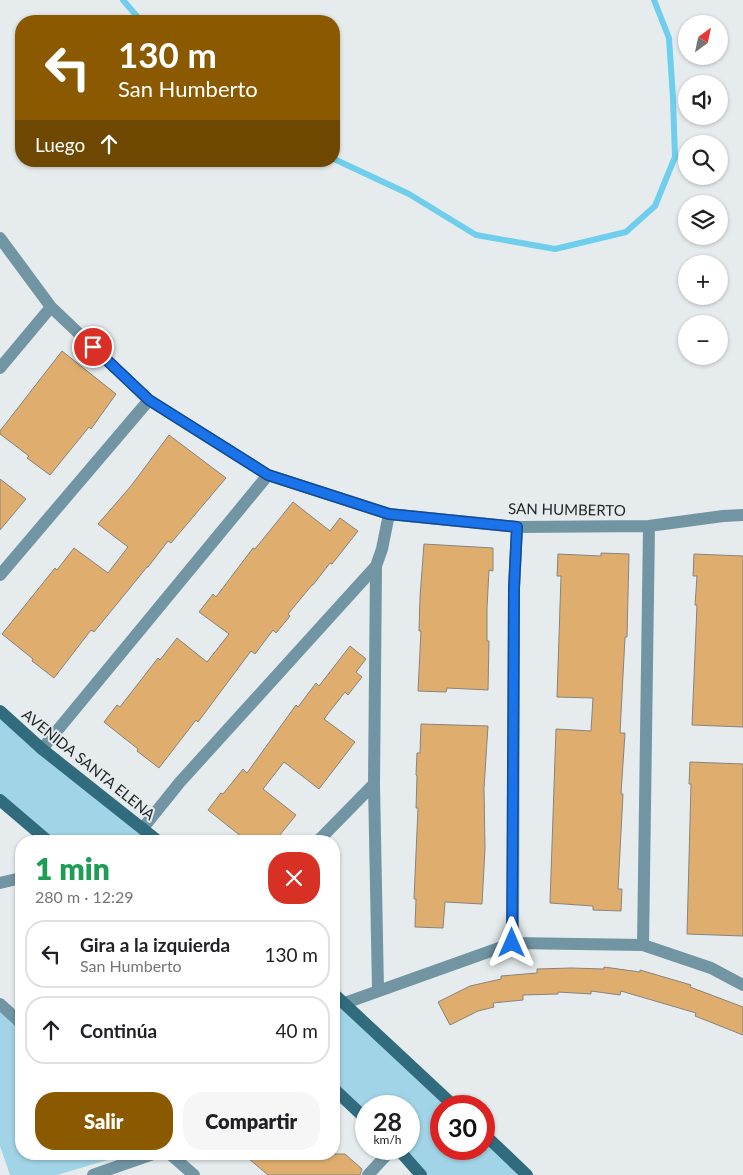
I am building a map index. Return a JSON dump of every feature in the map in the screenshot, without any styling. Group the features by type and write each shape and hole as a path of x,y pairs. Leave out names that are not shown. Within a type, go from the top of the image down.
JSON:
{"street":[{"name":"SAN HUMBERTO","path":"0,238 50,307 149,400 268,475 389,514 517,527 649,526 743,515"},
{"path":"0,368 50,307"},
{"path":"0,575 149,400"},
{"path":"42,749 268,475"},
{"path":"378,990 374,784 376,566 382,549 389,514"},
{"path":"642,945 649,526"},
{"path":"512,943 514,598 517,527"},
{"path":"143,828 180,782 376,566"},
{"name":"AVENIDA SANTA ELENA","path":"0,711 42,749 151,835"},
{"path":"324,835 374,784"},
{"path":"0,800 41,835"},
{"path":"0,883 15,879"},
{"path":"345,1003 512,943 642,945 711,968 743,985"},
{"path":"340,999 442,1095"},
{"path":"0,1004 15,1017"},
{"path":"340,1095 355,1109"},
{"path":"495,1144 527,1175"},
{"path":"92,1175 136,1160"},
{"path":"177,1160 194,1175"},
{"path":"368,1175 382,1160"},
{"path":"408,1160 421,1175"}],"shaded area":[{"path":"0,711 151,835 41,835 0,800"},
{"path":"340,1000 442,1095 430,1095 430,1160 495,1160 495,1144 527,1175 421,1175 408,1160 420,1160 420,1095 355,1095 355,1109 340,1095"},
{"path":"0,1011 15,1024 15,1160 108,1160 57,1175 10,1175 0,1146"}],"building":[{"path":"62,351 116,394 91,429 89,427 50,475 27,458 29,456 0,434 0,431"},
{"path":"169,435 226,478 171,543 168,541 94,632 91,630 54,678 2,634 55,568 57,570 74,548 108,573 128,547 98,524 131,486"},
{"path":"0,479 26,499 0,530"},
{"path":"293,502 330,531 340,518 358,531 288,614 290,616 276,633 273,630 255,654 251,651 198,722 196,720 159,768 104,722 117,705 120,707 158,658 160,660 177,638 207,662 229,634 199,612 213,594 216,597 253,548 255,549"},
{"path":"424,544 493,548 493,571 489,570 487,608 487,641 489,641 488,690 447,688 446,692 418,691 421,631 419,631 420,597"},
{"path":"601,553 629,554 627,637 625,637 620,733 625,733 618,889 622,889 621,911 593,910 593,906 550,903 556,729 591,731 593,698 557,697 561,576 557,576 558,554 601,556"},
{"path":"694,554 743,556 743,727 692,725 697,605 695,605 697,576 693,576"},
{"path":"350,646 366,659 356,672 362,677 348,695 345,692 324,719 355,742 319,789 284,762 263,789 296,815 280,835 239,835 208,810 243,769 247,773 296,705 298,707 316,683 319,686"},
{"path":"421,724 488,726 484,788 485,849 482,904 445,902 443,928 415,927 416,899 414,899 418,808 416,808 416,775 417,753 420,753"},
{"path":"690,762 743,764 743,936 687,934"},
{"path":"604,967 640,972 640,970 691,985 690,987 743,1007 743,1035 695,1016 696,1013 621,991 620,995 591,991 591,994 558,992 558,994 523,995 523,1000 493,1003 494,1007 478,1011 450,1025 438,1002 470,986 501,979 501,976 537,973 537,969 604,969"},
{"path":"340,1154 345,1154 362,1169 360,1175 268,1175 250,1160 340,1160"}],"waterway":[{"path":"123,0 136,15"},
{"path":"340,162 409,194 476,235 555,249 626,232 655,206 675,157 669,38 654,0"}],"route":[{"path":"93,347 149,400 268,475 389,514 517,527 514,588 512,943"}]}
